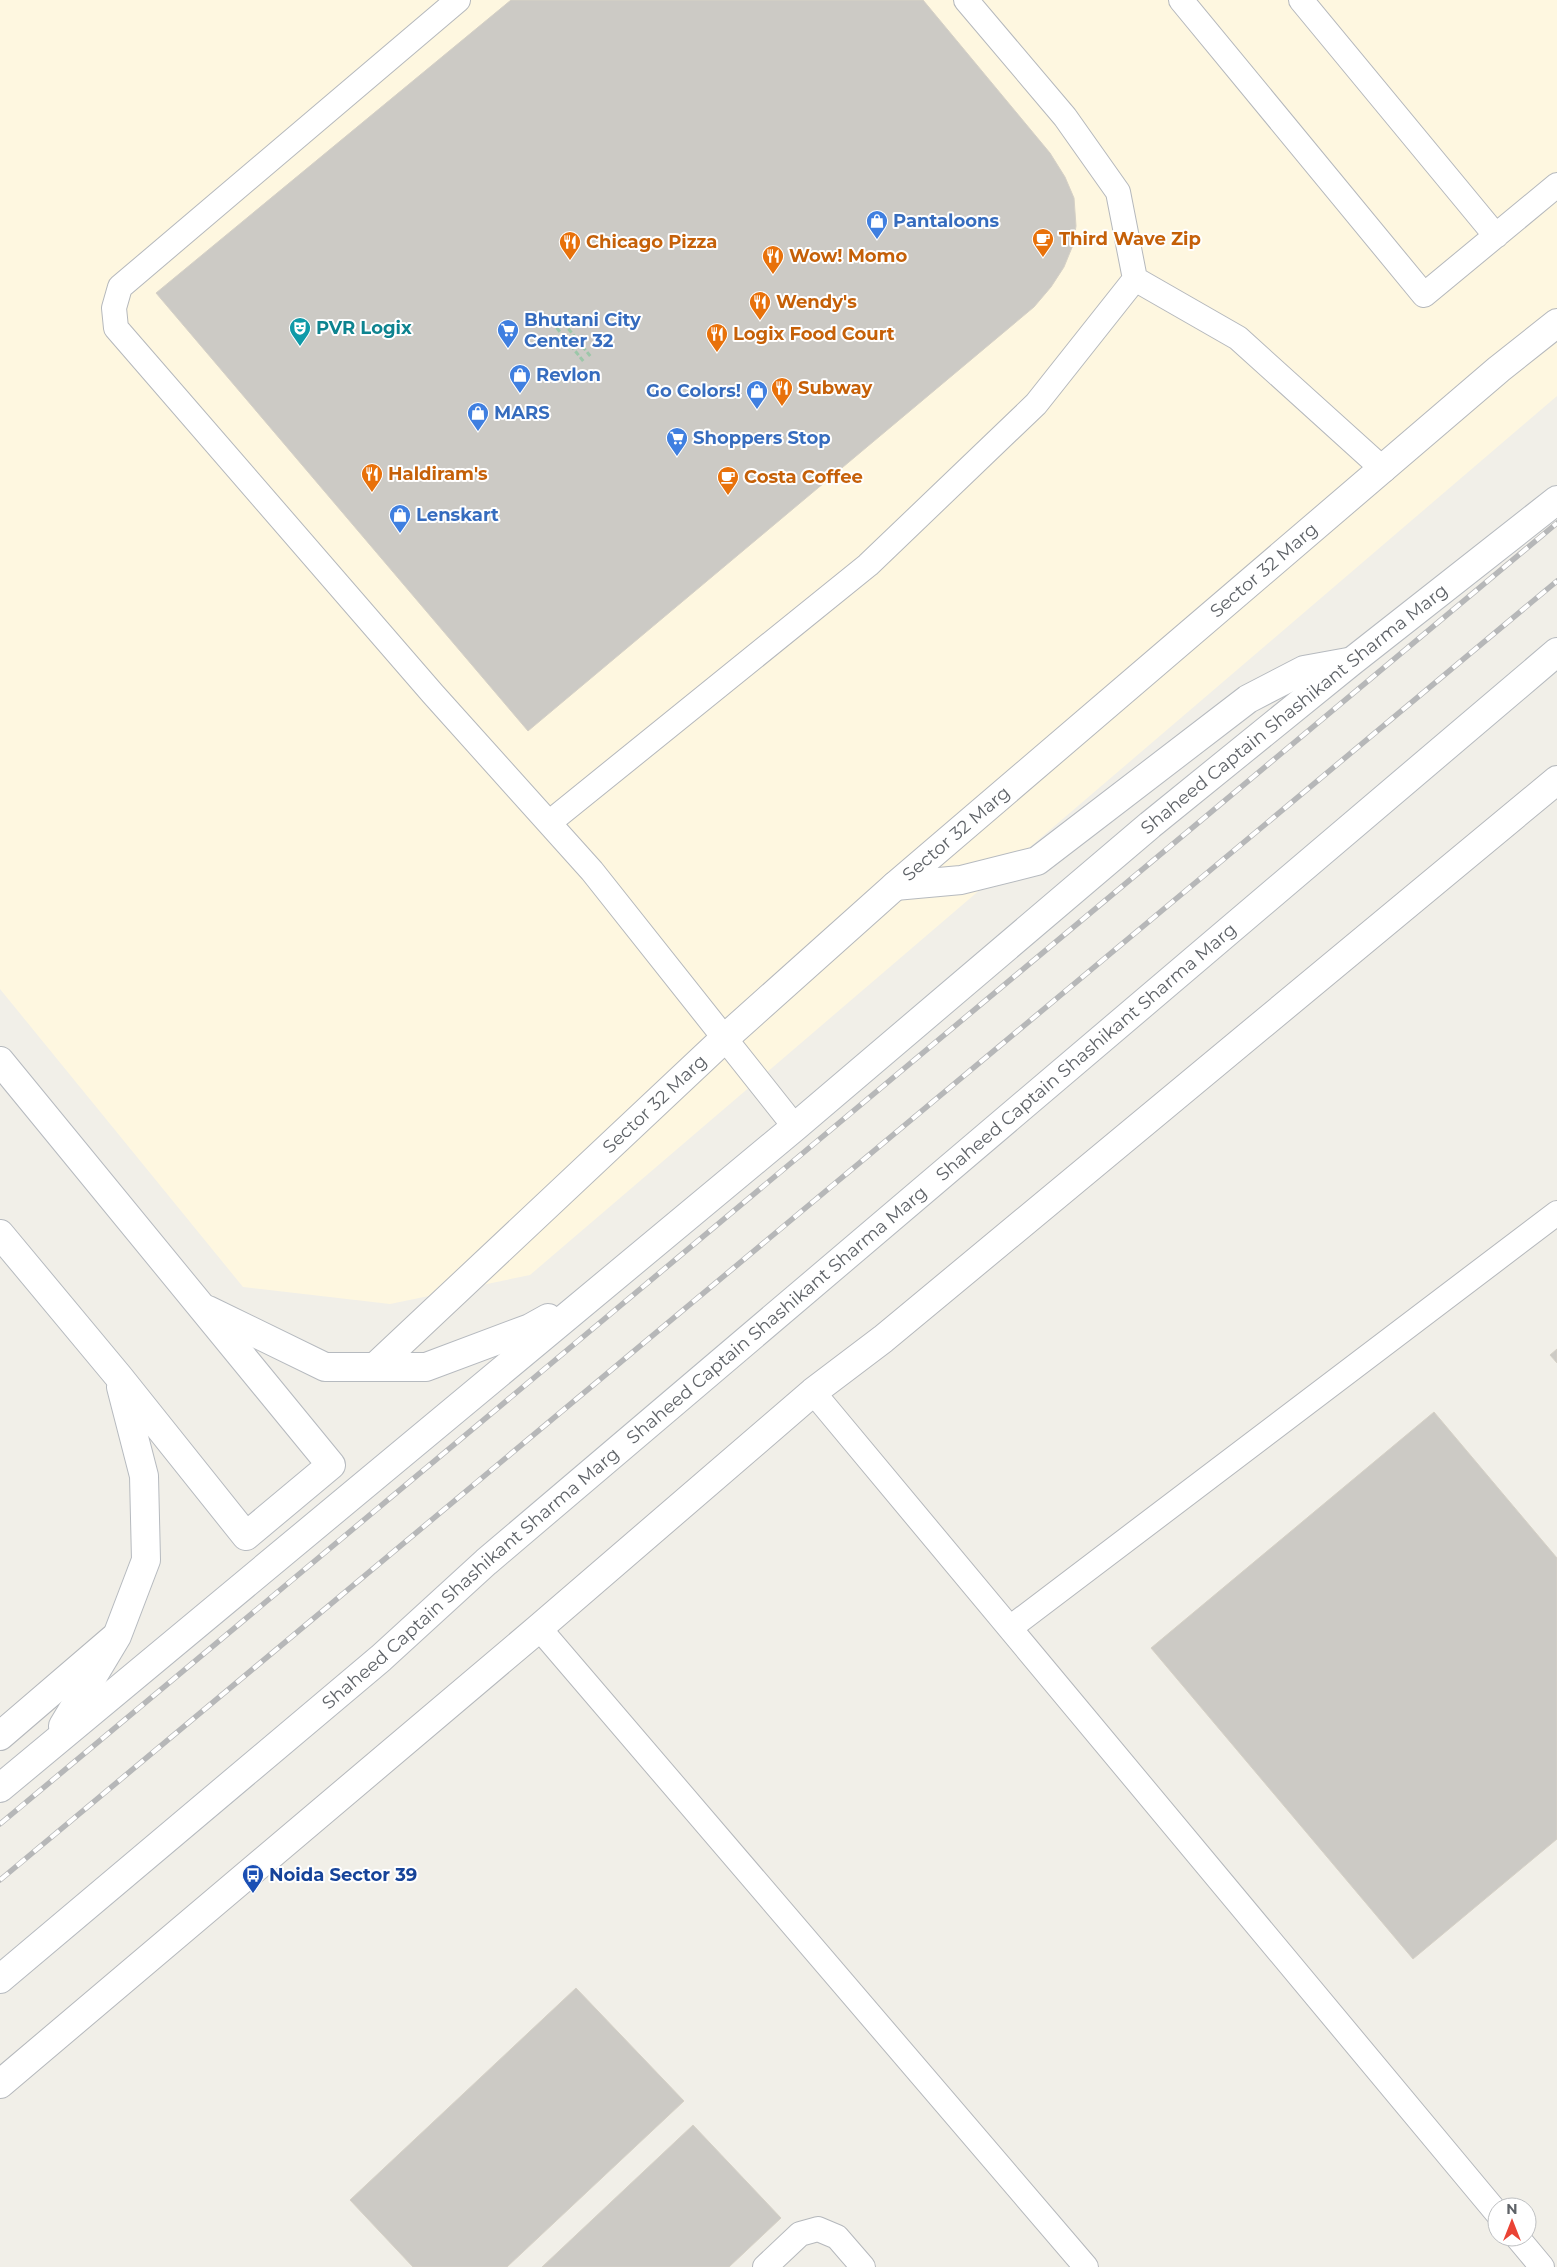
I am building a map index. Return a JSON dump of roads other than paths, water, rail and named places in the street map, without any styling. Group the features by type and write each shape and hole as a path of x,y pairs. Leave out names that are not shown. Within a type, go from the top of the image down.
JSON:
{"main road":[{"name":"Sector 32 Marg","path":"375,1367 725,1038 895,886 1384,470 1499,369 1557,324"},
{"name":"Shaheed Captain Shashikant Sharma Marg","path":"0,1788 794,1126 1150,825 1351,662 1557,500"},
{"name":"Shaheed Captain Shashikant Sharma Marg","path":"0,1979 381,1658 486,1562 1557,652"},
{"path":"895,886 961,880 1038,861 1248,700 1304,670 1351,662"},
{"path":"0,2084 539,1628 813,1392 883,1339 1557,780"},
{"path":"0,1061 331,1465 246,1536 119,1377 0,1234"},
{"path":"200,1306 325,1367 426,1367 530,1328 590,1296"},
{"path":"52,1744 117,1636 146,1560 144,1476 119,1377"},
{"path":"0,1736 117,1636"}],"lane":[{"path":"458,0 120,287 114,308 116,328 433,694 550,822 592,871 794,1126"},
{"path":"966,0 1065,117 1118,192 1135,279 1238,338 1384,470"},
{"path":"1181,0 1424,294 1557,186"},
{"path":"1301,0 1496,236"},
{"path":"550,822 868,565 1036,404 1135,279"},
{"path":"1010,1628 1557,1213"},
{"path":"813,1392 1487,2202"},
{"path":"539,1628 1086,2267"},
{"path":"765,2267 800,2234 818,2229 837,2237 864,2267"},
{"path":"1525,2247 1542,2267"}],"railway":[{"path":"0,1824 1557,523"},
{"path":"0,1880 1557,581"}],"place":[{"name":"Pantaloons","path":"877,240"},
{"name":"Third Wave Zip","path":"1043,258"},
{"name":"Chicago Pizza","path":"570,261"},
{"name":"Wow! Momo","path":"773,275"},
{"name":"Wendy's","path":"760,321"},
{"name":"PVR Logix","path":"300,347"},
{"name":"Bhutani City Center 32","path":"508,349"},
{"name":"Logix Food Court","path":"717,353"},
{"name":"Revlon","path":"520,394"},
{"name":"Subway","path":"782,407"},
{"name":"Go Colors!","path":"757,410"},
{"name":"MARS","path":"478,432"},
{"name":"Shoppers Stop","path":"677,457"},
{"name":"Haldiram's","path":"372,493"},
{"name":"Costa Coffee","path":"728,496"},
{"name":"Lenskart","path":"400,534"},
{"name":"Noida Sector 39","path":"253,1894"}]}
